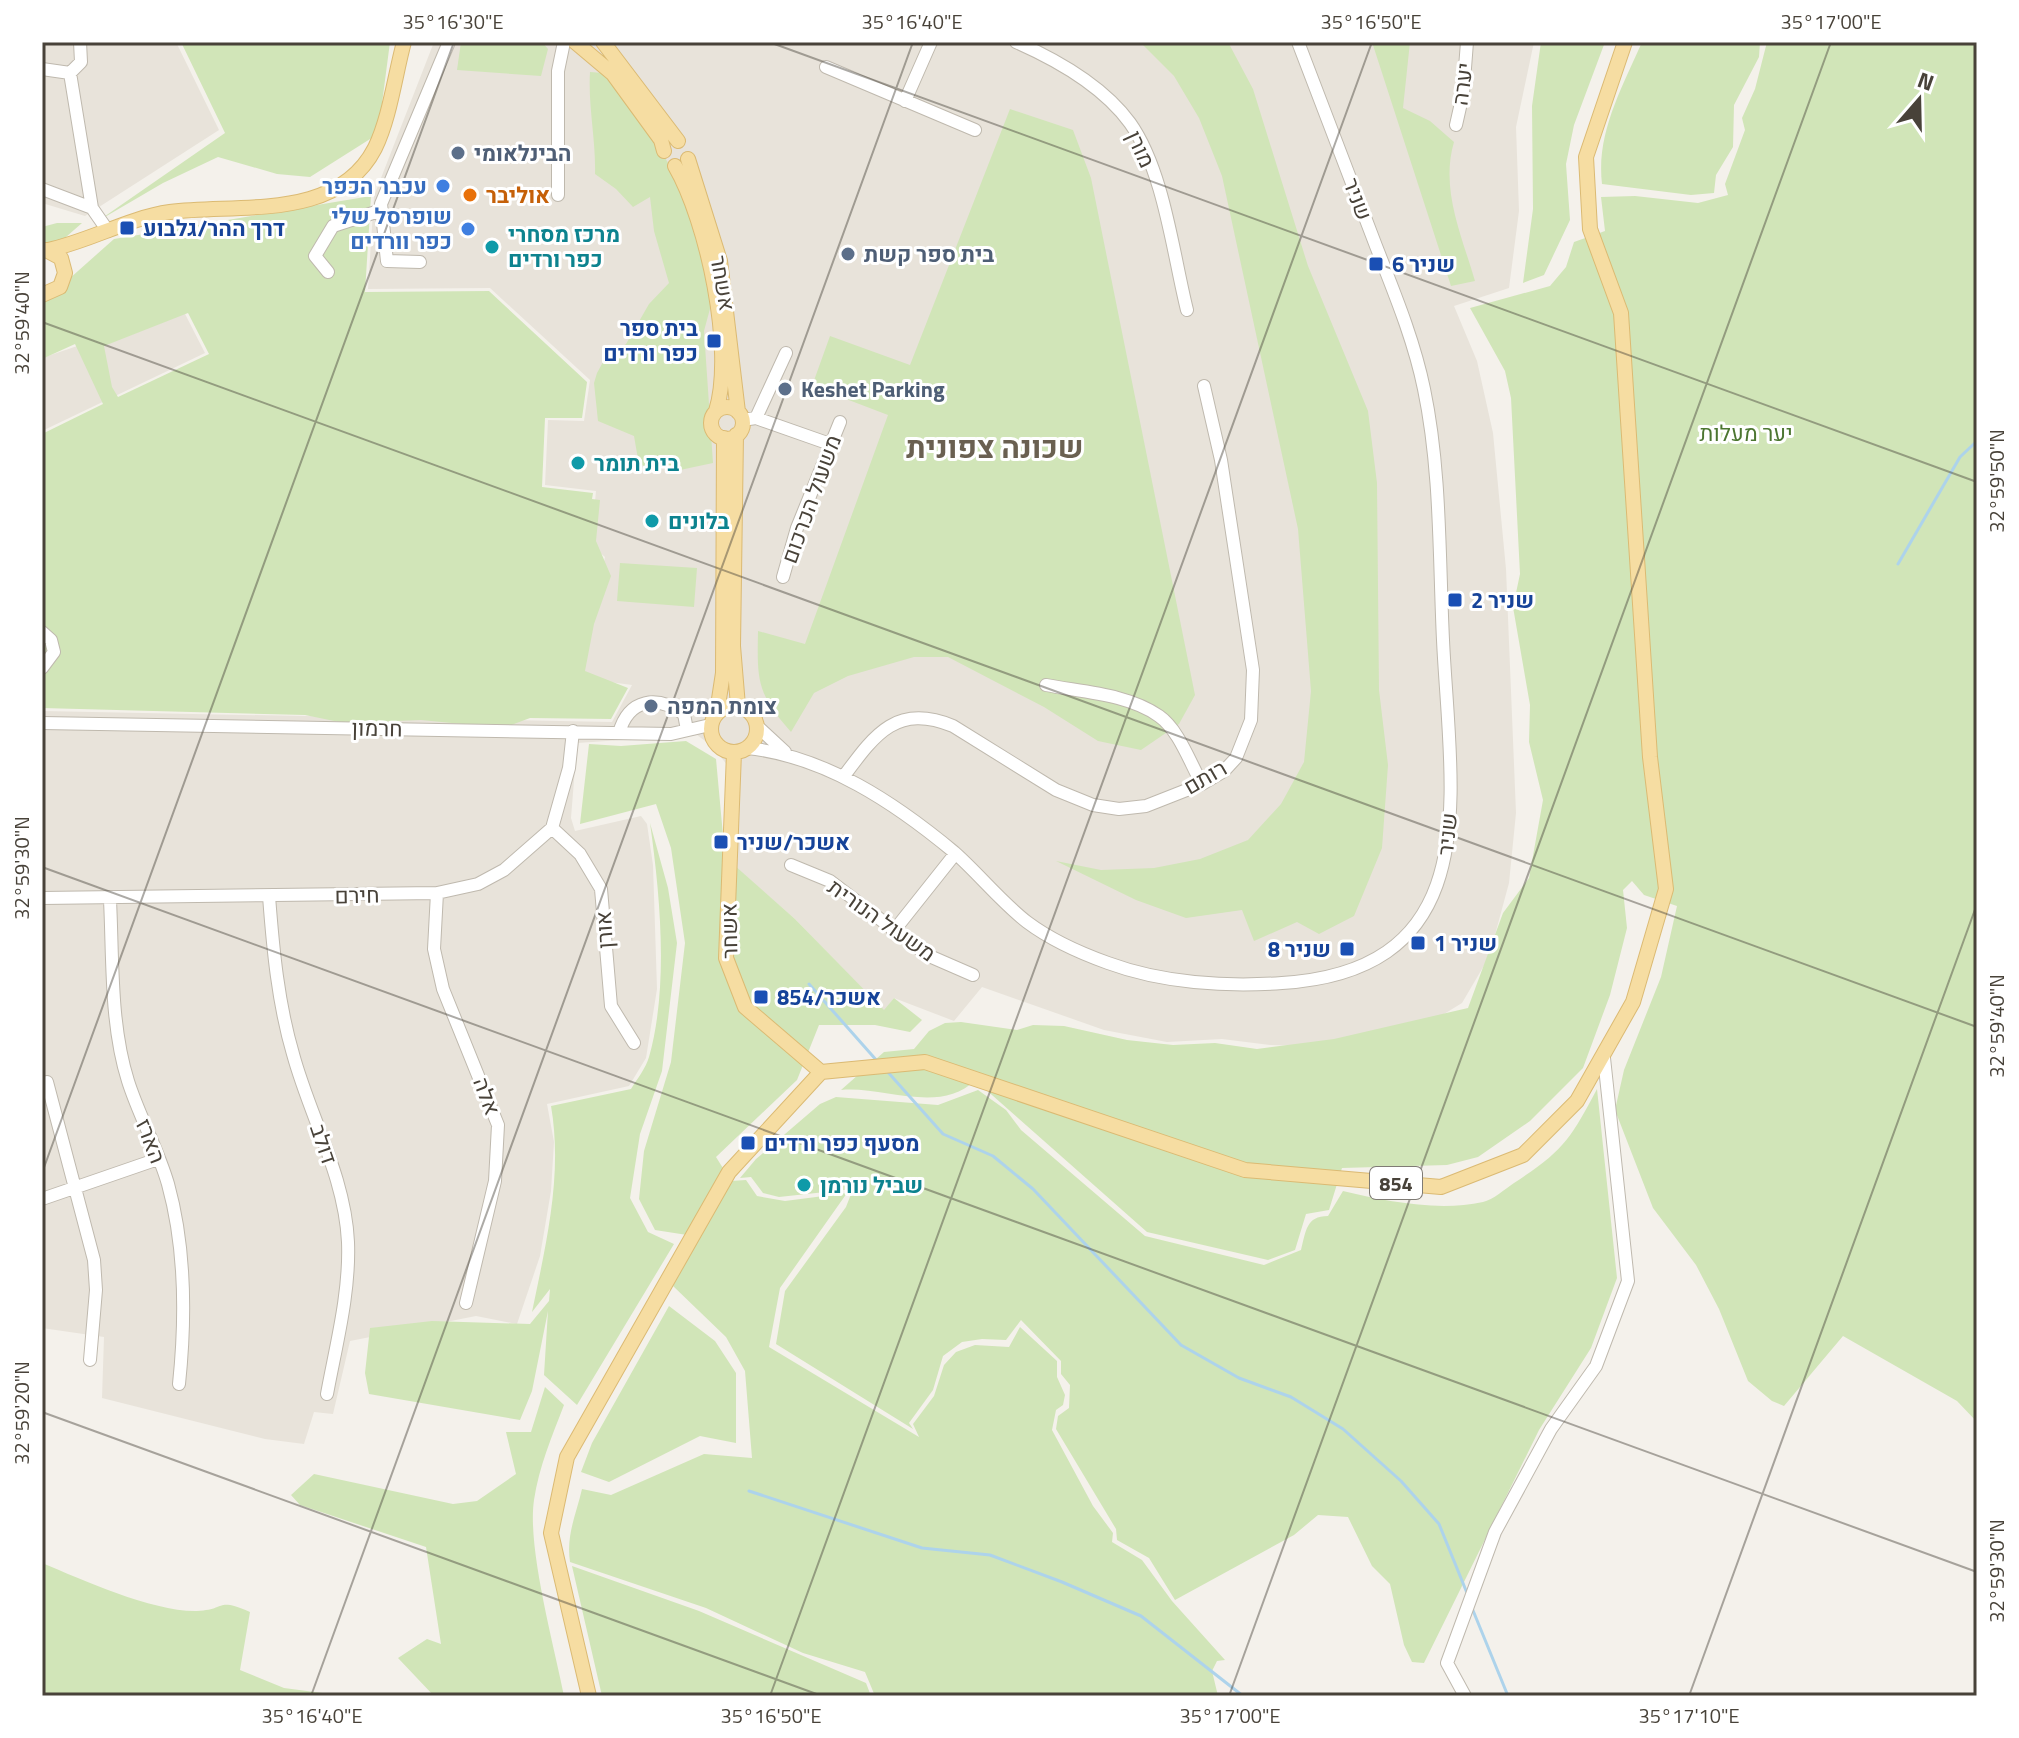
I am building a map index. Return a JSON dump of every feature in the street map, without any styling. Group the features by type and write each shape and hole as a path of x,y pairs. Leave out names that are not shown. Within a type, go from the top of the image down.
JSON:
{"main road":[{"path":"45,250 89,239 153,215 298,202 334,190 364,165 376,145 404,42"},
{"path":"575,42 613,74 661,140 666,160 682,162 688,148 678,141 603,42"},
{"name":"854","path":"821,1072 925,1062 1245,1170 1441,1187 1523,1155 1577,1101 1633,1002 1666,889 1650,757 1621,313 1590,229 1586,157 1625,42"},
{"path":"664,151 669,144 678,141"},
{"name":"אשחר","path":"682,162 704,235 715,288 721,386 716,411"},
{"name":"אשחר","path":"682,162 691,176 714,233 745,417"},
{"path":"42,295 60,287 74,253 89,239"},
{"path":"45,250 61,258 65,273"},
{"path":"730,437 712,429 711,420 716,411 724,407 745,417 730,437 723,673 714,719 716,744 741,750 754,741 757,726 751,713 738,706"},
{"path":"730,437 733,646 738,706"},
{"path":"714,719 738,706"},
{"name":"אשחר","path":"741,750 726,958 745,1007 821,1072"},
{"path":"589,1696 551,1533 567,1457 729,1172 821,1072"}],"street":[{"path":"70,73 81,62 80,42"},
{"path":"420,262 387,261 382,210 391,179 449,42"},
{"path":"558,195 558,71 564,42"},
{"path":"905,101 931,42"},
{"name":"מורן","path":"1016,42 1072,72 1107,98 1130,124 1145,150 1160,194 1187,310"},
{"name":"שניר","path":"741,750 785,752 844,776 955,854 1019,915 1057,941 1112,965 1209,983 1310,982 1359,970 1397,949 1416,926 1434,894 1448,844 1450,800 1436,481 1425,389 1405,323 1298,42"},
{"name":"יערה","path":"1456,125 1467,42"},
{"path":"826,67 975,130"},
{"path":"42,69 70,73"},
{"path":"70,73 92,208 108,231"},
{"path":"42,189 92,208"},
{"path":"328,272 315,256 333,226 382,210"},
{"path":"786,353 745,417 830,444"},
{"name":"רותם","path":"844,776 871,739 891,724 914,717 934,718 953,726 1056,790 1093,805 1119,809 1146,806 1202,784 1224,771 1236,758 1248,729 1254,696 1253,670 1221,460 1204,386"},
{"name":"משעול הכרכום","path":"783,577 840,422"},
{"path":"42,632 51,640 54,652 42,668"},
{"path":"1046,685 1112,698 1161,717 1174,733 1202,784"},
{"path":"619,733 629,710 643,702 673,707 684,714 687,730"},
{"name":"חרמון","path":"42,723 671,734 714,719"},
{"name":"שניר","path":"757,726 785,752"},
{"path":"552,828 569,768 573,731"},
{"name":"חירם","path":"42,898 110,900 437,893 478,884 504,870 552,828"},
{"name":"אורן","path":"552,828 580,854 601,889 611,1006 634,1043"},
{"path":"893,932 955,854"},
{"name":"משעול הנורית","path":"791,865 830,881 927,955 973,975"},
{"name":"אלה","path":"437,893 434,949 443,989 498,1125 495,1181 466,1303"},
{"name":"דולב","path":"269,896 273,948 292,1054 332,1166 348,1243 346,1277 327,1394"},
{"name":"הארז","path":"110,900 117,1030 128,1081 168,1184 183,1274 185,1321 179,1384"},
{"path":"1465,1696 1447,1663 1495,1532 1551,1429 1596,1366 1628,1281 1604,1058"},
{"path":"47,1082 94,1260 96,1290 90,1360"},
{"path":"42,1199 158,1159"}],"shaded area":[{"path":"42,42 176,42 219,130 85,216 42,203"},
{"path":"434,42 1534,42 1516,127 1519,211 1509,288 1454,306 1477,361 1493,433 1506,569 1516,813 1509,883 1489,957 1462,1003 1413,1033 1350,1047 1270,1045 1222,1039 1167,1042 1104,1030 982,987 954,1021 894,998 884,1011 795,919 724,857 728,766 712,746 697,735 577,743 571,818 575,831 641,816 647,824 653,865 657,989 646,1058 629,1086 547,1104 554,1142 551,1191 540,1256 517,1324 476,1316 350,1341 333,1414 314,1412 304,1444 265,1439 102,1398 104,1337 42,1328 42,711 612,722 632,685 579,678 605,557 591,545 596,491 545,485 548,420 584,421 590,380 490,288 368,289 374,196"},
{"path":"183,310 205,353 42,431 42,358"}],"green space":[{"path":"181,42 390,42 378,134 310,177 277,174 218,157 163,183 98,221 225,133"},
{"path":"461,42 542,42 548,49 541,76 457,70"},
{"path":"1140,42 1228,42 1253,89 1308,266 1368,411 1377,483 1379,690 1388,765 1382,848 1354,916 1319,934 1297,922 1254,941 1242,910 1186,918 1136,900 1056,861 1101,870 1154,868 1200,859 1248,840 1281,804 1304,762 1311,691 1298,529 1222,176 1199,118 1174,76"},
{"path":"1372,42 1410,42 1403,108 1430,121 1454,142 1450,160 1451,195 1475,281 1451,286"},
{"path":"1541,42 1605,42 1574,125 1566,164 1570,220 1544,275 1523,283 1533,209 1532,106"},
{"path":"1642,42 1760,42 1759,57 1734,105 1733,147 1716,175 1714,193 1691,195 1602,184 1603,147 1612,111"},
{"name":"יער מעלות","path":"1767,42 1977,42 1977,1422 1957,1401 1843,1336 1784,1406 1772,1401 1748,1381 1719,1309 1696,1265 1653,1208 1615,1110 1624,1070 1661,977 1677,906 1644,895 1632,881 1623,890 1627,928 1610,995 1583,1068 1530,1121 1478,1157 1447,1165 1342,1168 1329,1210 1306,1214 1295,1250 1268,1260 1147,1232 975,1080 946,1096 911,1097 841,1090 884,1052 914,1049 929,1031 945,1023 961,1022 1017,1030 1033,1025 1064,1026 1127,1040 1173,1045 1215,1043 1257,1049 1334,1039 1468,1008 1503,913 1529,878 1543,800 1529,742 1530,705 1513,607 1520,574 1511,398 1505,371 1470,308 1550,286 1566,267 1574,242 1605,231 1601,197 1635,196 1698,203 1728,195 1725,184 1745,130 1742,118 1755,89"},
{"path":"590,72 603,73 616,83 675,174 707,266 711,305 704,331 713,463 680,470 639,465 634,436 598,421 594,383 597,373 603,362 626,344 649,304 669,283 654,231 650,197 633,207 616,189 595,174"},
{"path":"1010,109 1073,130 1091,178 1195,695 1179,724 1141,750 1098,741 1044,707 948,657 914,657 848,676 814,693 791,732 771,707 761,686 758,631 805,644 888,415 812,386 830,336 910,365"},
{"path":"371,196 365,292 489,291 587,382 582,418 545,418 542,487 593,493 592,499 600,500 596,541 611,576 594,624 585,671 628,688 611,719 530,718 503,728 421,720 344,723 305,715 42,708 42,434 103,404 75,344 42,359 42,303 114,239","holes":["188,313 209,354 118,397 112,387 104,346"]},
{"path":"57,223 82,223 42,258 42,227"},
{"path":"620,563 697,568 694,607 617,601"},
{"path":"686,741 716,759 725,857 795,919 884,1010 894,998 922,1020 910,1032 875,1025 819,1025 797,1080 716,1157 731,1181 746,1180 757,1196 785,1201 847,1193 780,1288 769,1347 919,1437 913,1424 934,1396 944,1365 956,1352 975,1345 1009,1347 1020,1327 1057,1361 1057,1377 1065,1395 1063,1405 1056,1410 1052,1430 1093,1506 1113,1533 1112,1542 1142,1560 1172,1601 1225,1660 1217,1661 1212,1671 1218,1696 875,1696 865,1672 803,1653 706,1608 570,1562 570,1534 582,1489 611,1495 704,1454 752,1458 745,1371 726,1337 673,1286 700,1237 655,1230 639,1199 644,1151 671,1062 685,943 671,848 656,804 580,824 589,744 621,746"},
{"path":"650,823 668,888 677,943 662,1071 640,1134 630,1198 648,1232 674,1244 577,1405 544,1375 548,1311 532,1391 520,1420 369,1394 365,1373 370,1328 432,1321 530,1324 549,1301 550,1289 532,1312 554,1184 551,1106 631,1089 648,1061 655,1030 661,940"},
{"path":"1597,1089 1617,1278 1591,1348 1539,1430 1424,1663 1412,1662 1404,1645 1390,1584 1372,1566 1348,1517 1318,1515 1294,1535 1175,1600 1149,1558 1117,1540 1116,1529 1056,1429 1058,1416 1069,1408 1070,1385 1061,1374 1061,1361 1021,1320 1006,1340 962,1342 943,1356 933,1390 909,1423 913,1429 776,1344 785,1291 846,1207 853,1189 779,1197 763,1193 751,1177 740,1178 756,1159 820,1104 836,1097 938,1105 978,1090 1006,1110 1021,1130 1145,1236 1264,1265 1301,1250 1308,1226 1315,1219 1328,1216 1343,1191 1430,1206 1466,1205 1491,1199 1555,1153 1580,1121"},
{"path":"669,1306 715,1341 736,1373 736,1443 700,1436 609,1482 581,1472 592,1443"},
{"path":"545,1387 564,1405 539,1476 534,1500 534,1544 564,1696 434,1696 398,1658 427,1639 441,1644 426,1547 300,1505 291,1495 314,1474 453,1504 477,1501 516,1474 506,1432 531,1432"},
{"path":"42,1563 118,1594 160,1606 197,1611 226,1605 250,1612 240,1670 284,1688 345,1696 42,1696"},
{"path":"572,1566 699,1611 866,1683 871,1696 602,1696"}],"waterway":[{"path":"1898,564 1960,457 1977,441"},
{"path":"809,984 878,1062"},
{"path":"886,1070 943,1134 993,1156 1033,1189 1181,1345 1239,1378 1291,1397 1343,1429 1401,1481 1439,1524 1467,1593"},
{"path":"749,1491 922,1548 990,1555 1062,1582 1141,1616 1243,1696"},
{"path":"1472,1608 1508,1696"}],"place":[{"name":"הבינלאומי","path":"458,153"},
{"name":"עכבר הכפר","path":"443,186"},
{"name":"אוליבר","path":"470,195"},
{"name":"דרך ההר/גלבוע","path":"127,228"},
{"name":"שופרסל שלי כפר וורדים","path":"468,229"},
{"name":"מרכז מסחרי כפר ורדים","path":"492,247"},
{"name":"בית ספר קשת","path":"848,254"},
{"name":"שניר 6","path":"1376,264"},
{"name":"בית ספר כפר ורדים","path":"714,341"},
{"name":"Keshet Parking","path":"785,389"},
{"name":"בית תומר","path":"578,463"},
{"name":"בלונים","path":"652,521"},
{"name":"שניר 2","path":"1455,600"},
{"name":"צומת המפה","path":"651,706"},
{"name":"אשכר/שניר","path":"721,842"},
{"name":"שניר 1","path":"1418,943"},
{"name":"שניר 8","path":"1347,949"},
{"name":"אשכר/854","path":"761,997"},
{"name":"מסעף כפר ורדים","path":"748,1143"},
{"name":"שביל נורמן","path":"804,1185"}],"district":[{"name":"שכונה צפונית","path":"995,447"}]}
